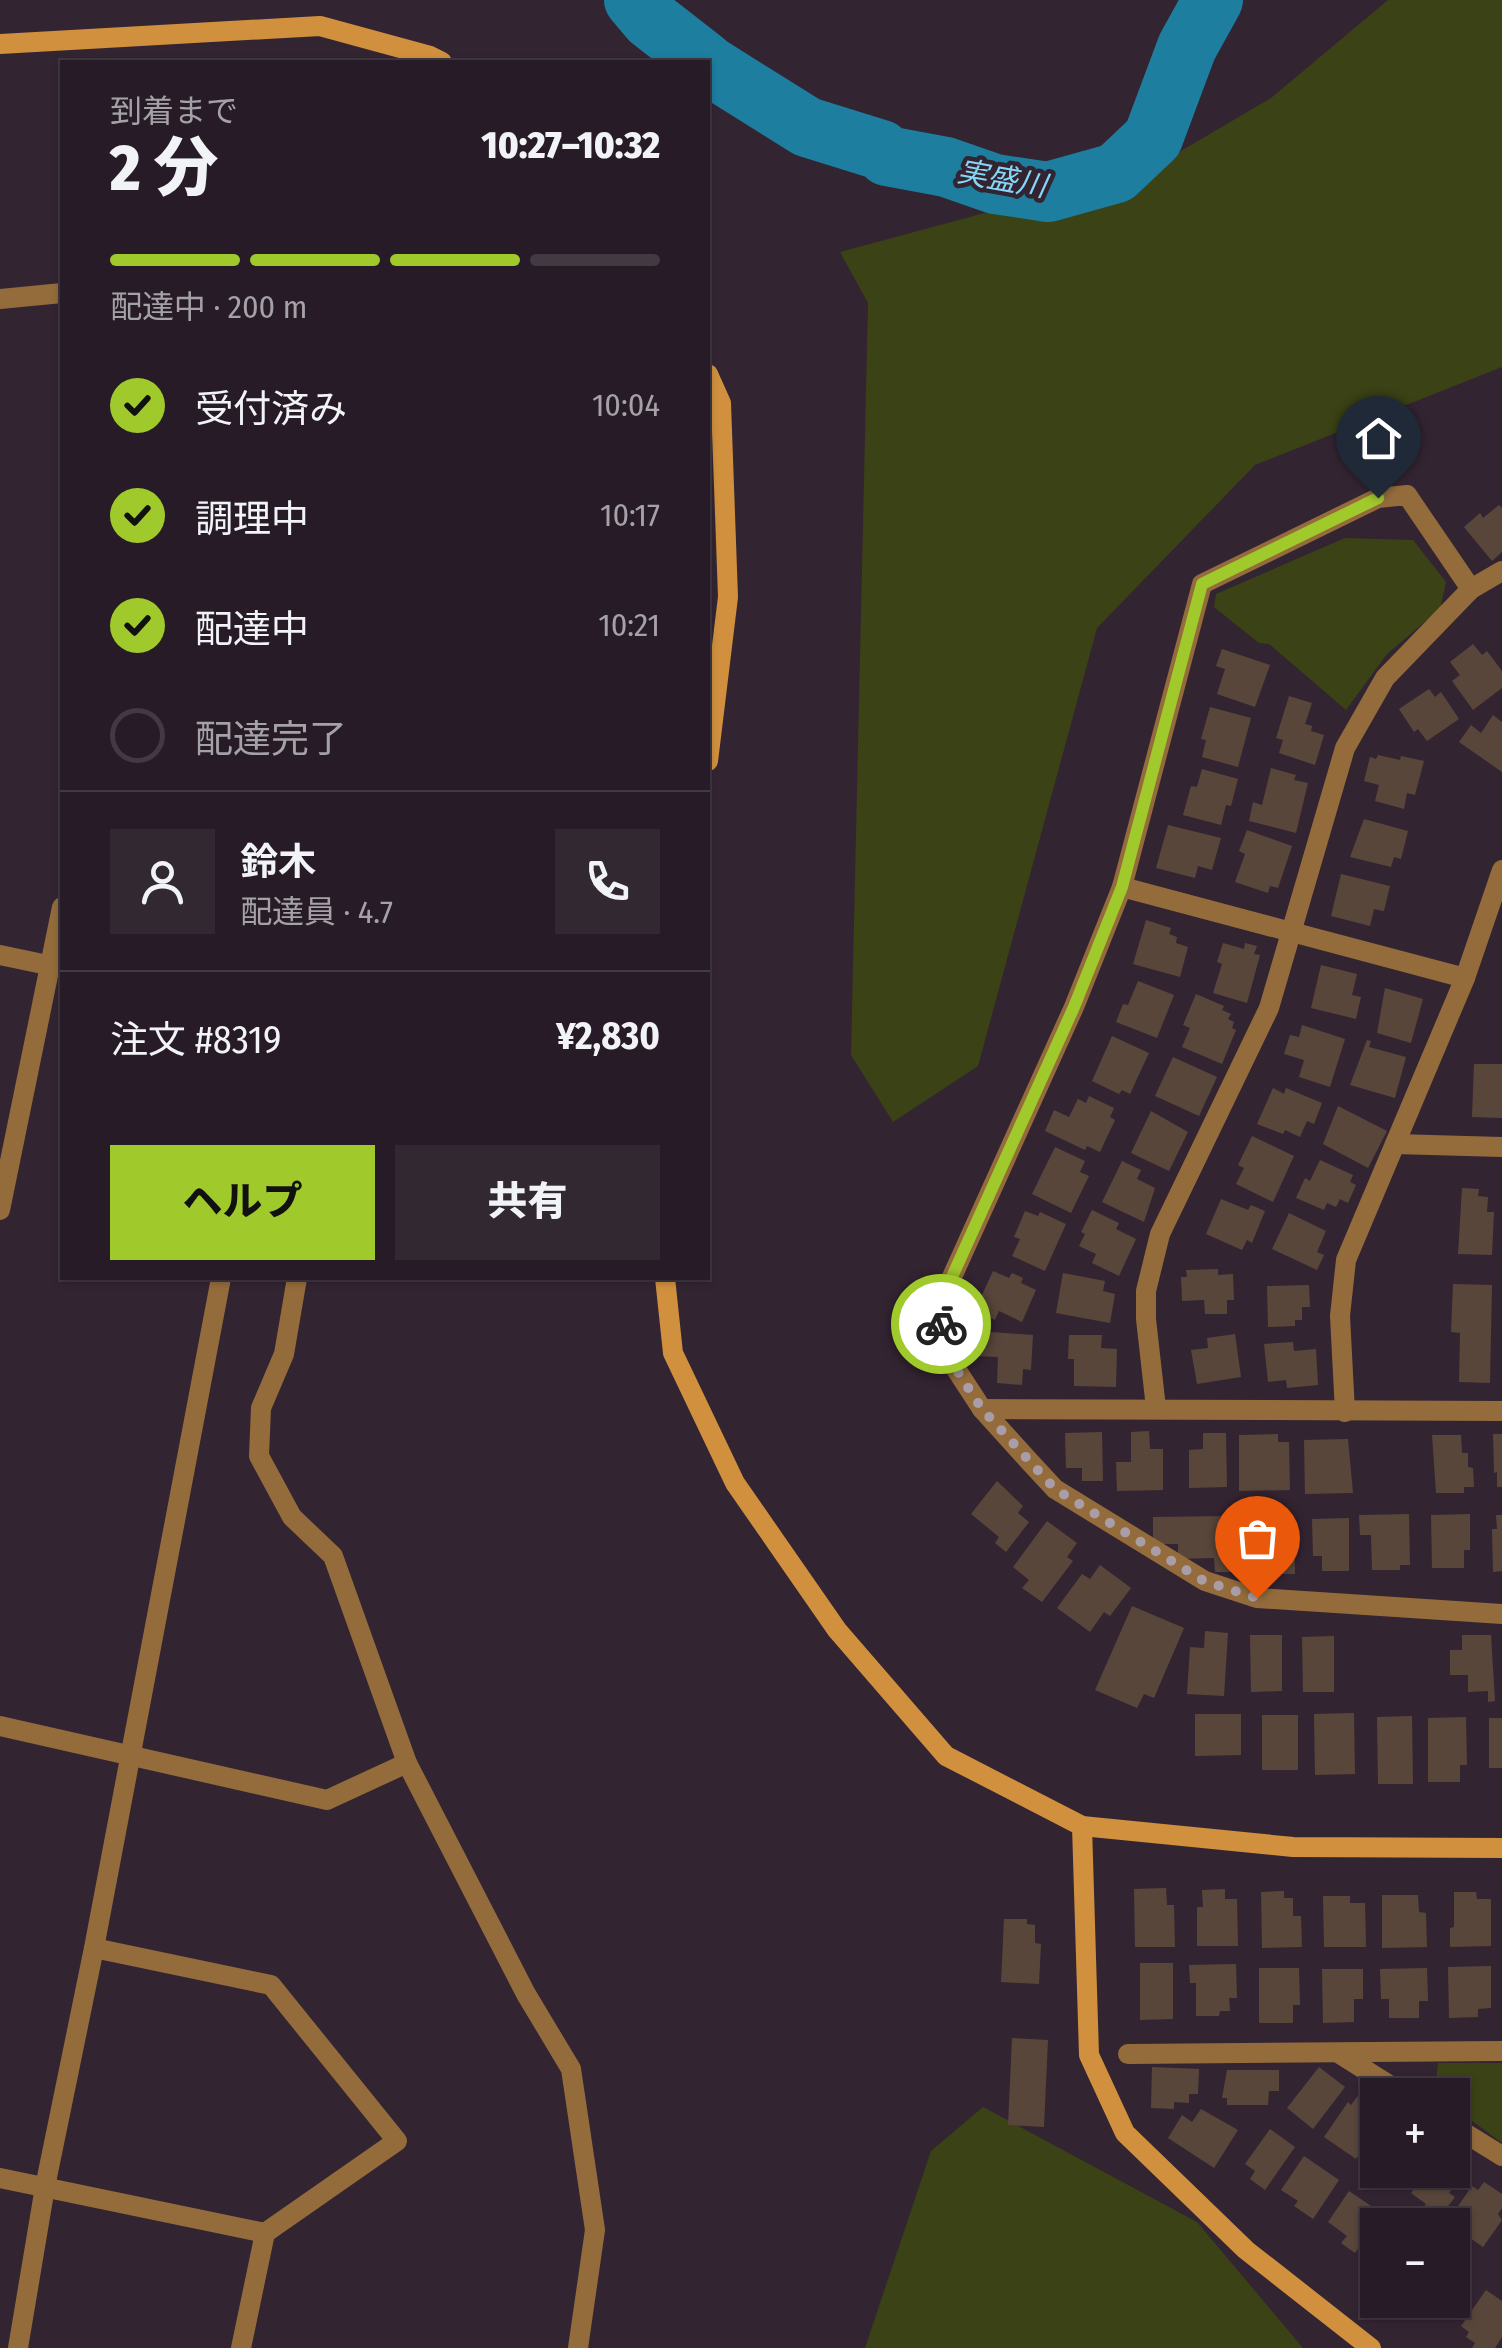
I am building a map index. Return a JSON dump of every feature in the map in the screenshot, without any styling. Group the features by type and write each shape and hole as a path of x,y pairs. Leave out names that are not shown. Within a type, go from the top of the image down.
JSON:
{"street":[{"path":"0,44 320,26 438,60"},
{"path":"0,299 60,294"},
{"path":"710,378 722,403 728,597 710,745"},
{"path":"1471,588 1406,494 1378,498 1202,584 1122,887 1074,1007 942,1299 941,1346 982,1409 1055,1489 1204,1581 1257,1598 1502,1614"},
{"path":"1156,1408 1146,1305 1160,1234 1269,1008 1345,748 1386,678 1471,588 1502,570"},
{"path":"1345,1412 1340,1316 1346,1260 1465,978 1502,870"},
{"path":"1122,887 1465,978"},
{"path":"0,1210 56,967 60,928"},
{"path":"0,954 56,967"},
{"path":"1395,1144 1502,1148"},
{"path":"18,2348 45,2187 221,1280"},
{"path":"297,1280 284,1354 261,1408 259,1456 292,1517 333,1556 407,1763 526,1994 571,2069 595,2230 578,2348"},
{"path":"665,1280 673,1352 735,1483 838,1630 946,1756 1082,1826 1293,1847 1502,1848"},
{"path":"982,1409 1502,1411"},
{"path":"0,1726 327,1800 407,1763"},
{"path":"1082,1826 1088,2055 1125,2133 1246,2250 1371,2348"},
{"path":"94,1948 270,1985 398,2142 265,2233 241,2348"},
{"path":"1128,2054 1502,2051"},
{"path":"1340,2054 1378,2078"},
{"path":"1470,2136 1502,2156"},
{"path":"0,2178 265,2233"}],"green space":[{"path":"1388,0 1502,0 1502,367 1255,465 1097,628 978,1066 893,1122 851,1055 868,303 840,252 1152,168 1271,98"},
{"path":"1345,538 1413,540 1446,582 1440,609 1387,654 1346,710 1269,644 1259,643 1214,607 1216,594"},
{"path":"1438,2063 1502,2063 1502,2143 1470,2119 1470,2078 1436,2078"},
{"path":"983,2107 1197,2222 1303,2348 865,2348 931,2151"}],"building":[{"path":"1499,505 1502,552 1492,561 1464,527 1480,513 1483,518"},
{"path":"1473,644 1482,655 1487,651 1502,671 1502,688 1473,710 1452,681 1460,675 1450,662"},
{"path":"1222,649 1270,665 1255,707 1217,694 1225,669 1216,666"},
{"path":"1429,689 1435,697 1441,692 1459,719 1427,741 1418,729 1414,732 1399,709"},
{"path":"1289,696 1312,703 1305,724 1312,726 1311,731 1324,735 1315,765 1279,753 1283,740 1276,738"},
{"path":"1210,707 1251,718 1238,767 1202,757 1206,740 1201,739"},
{"path":"1493,715 1502,722 1502,772 1459,742 1471,725 1481,733"},
{"path":"1378,755 1424,761 1415,795 1407,793 1404,809 1375,801 1379,785 1364,781 1370,757 1376,759"},
{"path":"1271,768 1308,783 1296,833 1249,821 1253,802 1262,805"},
{"path":"1202,769 1238,779 1221,825 1183,815 1191,786 1197,787"},
{"path":"1364,819 1408,831 1401,859 1394,857 1391,867 1350,857"},
{"path":"1168,825 1221,838 1212,870 1198,866 1195,878 1156,868"},
{"path":"1247,830 1292,846 1278,888 1270,886 1268,893 1235,882 1245,854 1239,851"},
{"path":"1341,874 1390,886 1384,911 1374,909 1370,926 1331,916"},
{"path":"1146,920 1171,928 1169,934 1177,937 1176,943 1188,947 1180,977 1133,964"},
{"path":"1223,943 1244,949 1245,943 1257,946 1254,954 1260,955 1247,1003 1213,993 1222,964 1217,962"},
{"path":"1321,965 1357,974 1352,995 1361,997 1356,1019 1311,1008"},
{"path":"1138,981 1174,995 1157,1038 1116,1022"},
{"path":"1385,988 1423,999 1411,1043 1377,1033"},
{"path":"1196,994 1224,1006 1222,1010 1231,1014 1228,1019 1234,1022 1232,1028 1236,1030 1222,1064 1182,1047 1190,1028 1183,1025"},
{"path":"1302,1025 1345,1039 1330,1087 1299,1077 1304,1060 1284,1054 1290,1035 1299,1037"},
{"path":"1112,1036 1149,1053 1130,1094 1122,1090 1119,1094 1092,1081"},
{"path":"1367,1040 1371,1041 1369,1047 1406,1057 1395,1098 1350,1085"},
{"path":"1173,1057 1217,1077 1199,1116 1155,1096"},
{"path":"1474,1064 1502,1064 1502,1118 1472,1117"},
{"path":"1273,1088 1284,1094 1286,1088 1322,1103 1314,1124 1307,1121 1300,1137 1257,1124"},
{"path":"1089,1096 1114,1108 1110,1117 1115,1120 1100,1152 1087,1146 1085,1150 1045,1131 1054,1110 1069,1117 1078,1099 1086,1103"},
{"path":"1338,1106 1387,1131 1368,1168 1323,1144"},
{"path":"1151,1111 1188,1132 1169,1171 1131,1153"},
{"path":"1252,1136 1294,1156 1273,1202 1236,1184 1244,1168 1238,1165"},
{"path":"1055,1147 1085,1161 1080,1172 1089,1176 1071,1213 1032,1194"},
{"path":"1320,1160 1353,1175 1350,1182 1356,1185 1348,1203 1340,1199 1336,1207 1327,1203 1324,1210 1296,1198 1305,1178 1310,1181"},
{"path":"1122,1161 1141,1170 1137,1179 1155,1188 1144,1222 1102,1202"},
{"path":"1462,1188 1479,1189 1478,1196 1488,1197 1487,1212 1494,1212 1492,1255 1458,1254"},
{"path":"1221,1199 1248,1210 1251,1205 1265,1211 1252,1243 1247,1240 1242,1250 1206,1234"},
{"path":"1092,1210 1119,1223 1116,1229 1136,1239 1119,1276 1092,1263 1096,1254 1079,1246"},
{"path":"1025,1211 1038,1216 1040,1212 1066,1224 1045,1271 1012,1256 1020,1239 1014,1237"},
{"path":"1289,1213 1326,1231 1317,1252 1324,1255 1317,1270 1272,1249"},
{"path":"1218,1269 1218,1275 1233,1274 1234,1300 1227,1300 1227,1314 1205,1314 1204,1300 1182,1301 1181,1277 1187,1277 1186,1270"},
{"path":"993,1271 1009,1278 1012,1273 1036,1290 1022,1322 999,1311 995,1320 975,1310"},
{"path":"1063,1273 1105,1281 1103,1291 1115,1294 1110,1323 1056,1313"},
{"path":"1453,1284 1492,1285 1490,1383 1459,1382 1460,1333 1451,1332"},
{"path":"1309,1285 1310,1307 1302,1307 1302,1320 1295,1320 1295,1326 1268,1327 1267,1286"},
{"path":"977,1331 1033,1335 1031,1370 1023,1369 1022,1385 997,1383 998,1357 975,1356"},
{"path":"1235,1334 1241,1377 1197,1384 1191,1350 1208,1348 1207,1338"},
{"path":"1069,1335 1102,1335 1101,1348 1117,1349 1116,1387 1074,1386 1074,1359 1068,1359"},
{"path":"1293,1342 1294,1351 1316,1349 1318,1385 1287,1388 1286,1380 1268,1382 1264,1344"},
{"path":"1149,1431 1150,1449 1163,1449 1163,1490 1117,1491 1116,1462 1131,1462 1131,1432"},
{"path":"1102,1432 1103,1481 1082,1481 1082,1468 1066,1468 1065,1433"},
{"path":"1203,1433 1226,1433 1227,1487 1189,1488 1189,1450 1203,1449"},
{"path":"1278,1434 1278,1442 1289,1442 1290,1490 1239,1491 1239,1435"},
{"path":"1493,1434 1502,1434 1502,1487 1497,1487 1497,1472 1494,1473"},
{"path":"1432,1435 1461,1435 1462,1453 1468,1453 1468,1467 1473,1468 1474,1487 1464,1487 1464,1493 1436,1493"},
{"path":"1348,1439 1353,1493 1305,1494 1304,1440"},
{"path":"997,1481 1023,1506 1018,1513 1029,1522 1006,1552 995,1543 999,1537 971,1514"},
{"path":"1409,1514 1410,1565 1400,1565 1400,1570 1372,1570 1371,1535 1360,1535 1359,1515"},
{"path":"1470,1514 1470,1550 1464,1550 1464,1568 1432,1568 1431,1515"},
{"path":"1496,1515 1502,1515 1502,1571 1493,1572 1492,1529 1497,1529"},
{"path":"1231,1516 1232,1572 1215,1572 1214,1558 1178,1559 1178,1544 1153,1544 1153,1517"},
{"path":"1258,1517 1294,1517 1295,1574 1268,1574 1268,1555 1258,1555"},
{"path":"1349,1518 1349,1571 1322,1571 1322,1556 1313,1556 1312,1519"},
{"path":"1047,1521 1077,1543 1067,1557 1073,1561 1042,1602 1022,1588 1029,1580 1013,1567"},
{"path":"1100,1565 1131,1588 1110,1616 1104,1612 1090,1632 1057,1608 1082,1574 1090,1579"},
{"path":"1132,1606 1184,1628 1154,1698 1144,1694 1137,1708 1095,1690"},
{"path":"1205,1631 1228,1633 1224,1696 1187,1694 1190,1647 1204,1648"},
{"path":"1250,1635 1282,1635 1282,1691 1251,1692"},
{"path":"1462,1635 1491,1635 1495,1701 1488,1702 1488,1691 1468,1692 1468,1675 1450,1675 1450,1650 1462,1650"},
{"path":"1334,1636 1334,1692 1303,1692 1302,1637"},
{"path":"1354,1713 1355,1774 1315,1775 1314,1714"},
{"path":"1195,1714 1241,1714 1241,1755 1195,1756"},
{"path":"1262,1715 1298,1715 1298,1770 1262,1770"},
{"path":"1412,1716 1413,1784 1378,1784 1377,1717"},
{"path":"1466,1717 1467,1765 1460,1765 1460,1782 1428,1782 1428,1718"},
{"path":"1489,1718 1502,1718 1502,1768 1489,1768"},
{"path":"1166,1888 1167,1905 1174,1905 1175,1947 1135,1947 1134,1889"},
{"path":"1225,1889 1225,1899 1237,1899 1238,1946 1197,1946 1197,1907 1203,1907 1202,1890"},
{"path":"1284,1891 1284,1898 1293,1898 1293,1916 1301,1916 1302,1947 1262,1948 1261,1892"},
{"path":"1454,1892 1476,1892 1477,1899 1491,1899 1491,1946 1450,1947"},
{"path":"1382,1895 1418,1895 1419,1912 1426,1913 1427,1947 1382,1948"},
{"path":"1323,1896 1350,1896 1350,1903 1365,1903 1366,1947 1324,1947"},
{"path":"1004,1919 1027,1919 1027,1924 1035,1925 1035,1943 1041,1944 1039,1984 1001,1982"},
{"path":"1140,1963 1173,1963 1173,2019 1140,2020"},
{"path":"1236,1964 1237,1998 1229,1998 1230,2011 1220,2011 1219,2016 1196,2016 1196,1983 1190,1983 1189,1965"},
{"path":"1491,1966 1491,2008 1478,2009 1478,2017 1449,2018 1448,1967"},
{"path":"1259,1968 1299,1968 1300,2005 1293,2005 1293,2023 1259,2023"},
{"path":"1427,1968 1428,2001 1419,2001 1419,2018 1389,2018 1389,1999 1381,1999 1380,1969"},
{"path":"1322,1969 1363,1969 1363,1999 1354,1999 1354,2022 1323,2023"},
{"path":"1012,2038 1048,2040 1044,2127 1008,2125"},
{"path":"1152,2067 1199,2069 1198,2094 1189,2094 1189,2103 1174,2102 1174,2109 1151,2108"},
{"path":"1319,2067 1345,2087 1313,2129 1287,2108"},
{"path":"1227,2070 1279,2070 1279,2091 1269,2091 1268,2105 1227,2105 1227,2098 1222,2098"},
{"path":"1360,2093 1360,2153 1356,2159 1324,2137 1348,2102 1351,2105"},
{"path":"1201,2109 1238,2130 1214,2168 1168,2138 1182,2115 1192,2122"},
{"path":"1270,2129 1295,2147 1265,2190 1250,2179 1255,2171 1245,2164"},
{"path":"1304,2156 1339,2180 1313,2219 1294,2206 1298,2201 1281,2190"},
{"path":"1484,2182 1502,2194 1498,2214 1502,2220 1483,2247 1470,2238 1470,2208 1457,2208 1472,2186 1478,2190"},
{"path":"1414,2188 1453,2188 1449,2193 1455,2197 1447,2208 1423,2208 1426,2204 1411,2193"},
{"path":"1349,2191 1374,2208 1360,2208 1360,2246 1355,2253 1341,2243 1347,2236 1328,2222"},
{"path":"1486,2290 1502,2301 1502,2337 1495,2348 1472,2348 1475,2343 1466,2337 1469,2332 1461,2326"}],"waterway":[{"name":"実盛川","path":"634,0 650,19 702,60"},
{"name":"実盛川","path":"710,66 807,127 881,150 887,156 946,167 995,184 1048,192 1116,173 1153,138 1187,47 1213,0"}],"way so far":[{"path":"941,1324 941,1346 982,1409 1055,1489 1204,1581 1257,1598"}],"route":[{"path":"941,1324 942,1299 1074,1007 1122,887 1202,584 1378,498"}]}
